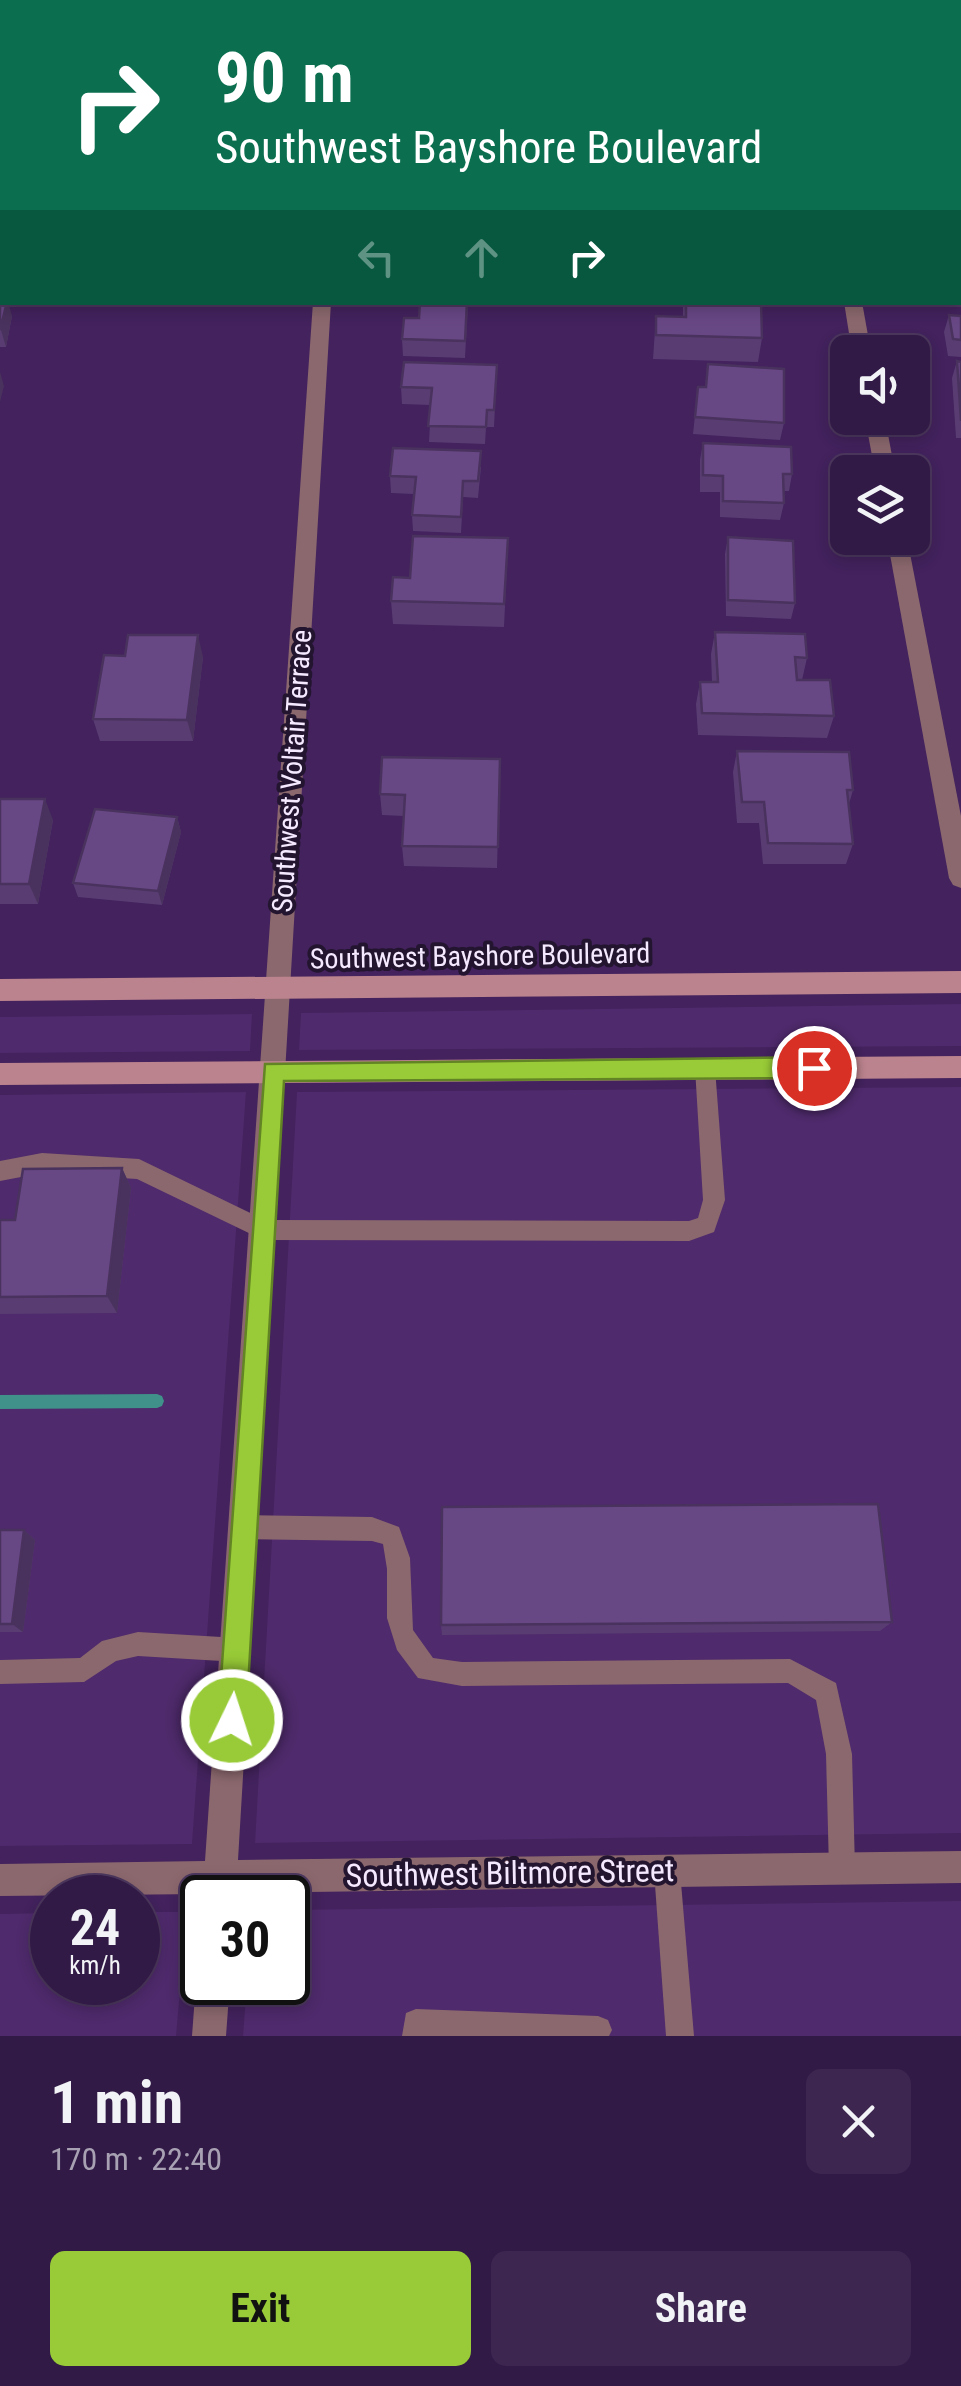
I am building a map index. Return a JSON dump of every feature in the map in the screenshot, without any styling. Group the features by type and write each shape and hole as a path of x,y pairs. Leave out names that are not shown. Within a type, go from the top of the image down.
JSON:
{"main road":[{"name":"Southwest Bayshore Boulevard","path":"0,990 961,982"},
{"path":"0,1074 961,1067"}],"street":[{"name":"Southwest Voltair Terrace","path":"221,1875 322,305"},
{"path":"854,305 859,335"},
{"path":"900,555 961,878"},
{"name":"Southwest Biltmore Street","path":"310,1884 667,1871 961,1867"},
{"name":"Southwest Biltmore Street","path":"0,1880 180,1886"},
{"path":"209,2036 211,2005"}],"lane":[{"path":"0,1171 42,1163 139,1168 264,1230 689,1232 706,1225 714,1200 704,1068"},
{"path":"245,1527 372,1530 392,1535 398,1548 401,1629 411,1650 428,1670 462,1674 790,1671 828,1692 839,1754 842,1868"},
{"path":"0,1672 84,1670 112,1650 138,1644 238,1650"},
{"path":"667,1871 680,2036"},
{"path":"416,2036 416,2024 598,2030"}],"shaded area":[{"path":"961,1004 961,1046 299,1050 301,1013"},
{"path":"252,1014 250,1051 0,1053 0,1017"},
{"path":"961,1087 961,1833 255,1843 297,1092"},
{"path":"246,1092 192,1844 0,1846 0,1095"},
{"path":"961,1901 961,2036 243,2036 245,2005 310,2005 310,1910"},
{"path":"160,1912 180,1912 176,2036 0,2036 0,1914 30,1913 30,2005 160,2005"}],"building":[{"path":"0,305 6,305 0,330"},
{"path":"420,305 467,305 465,341 402,339 404,318 419,318"},
{"path":"686,305 761,305 762,338 656,335 656,316 686,317"},
{"path":"949,315 961,316 961,340 953,339"},
{"path":"957,361 961,362 961,421"},
{"path":"404,362 497,365 494,410 487,410 486,427 428,426 432,388 401,387"},
{"path":"708,364 784,369 784,423 695,417 698,387 706,387"},
{"path":"703,443 791,447 792,474 783,474 784,503 723,501 723,476 703,475"},
{"path":"393,448 481,451 478,481 463,481 461,517 412,515 416,477 390,476"},
{"path":"413,536 508,538 504,604 391,601 393,577 410,578"},
{"path":"728,537 793,541 795,603 728,600"},
{"path":"715,632 805,634 807,658 795,657 797,680 830,680 834,716 702,713 700,682 718,682"},
{"path":"128,635 198,635 187,720 93,719 104,655 125,656"},
{"path":"737,751 849,752 853,790 847,790 853,844 768,843 764,802 742,802"},
{"path":"382,757 500,759 498,847 402,846 405,795 380,794"},
{"path":"0,799 45,799 29,884 0,884"},
{"path":"95,809 177,817 158,891 73,883"},
{"path":"122,1168 107,1296 0,1297 0,1220 15,1220 23,1169"},
{"path":"878,1504 892,1622 441,1625 442,1507"},
{"path":"0,1530 24,1530 12,1624 0,1624"}],"waterway":[{"path":"0,1402 157,1401"}],"route":[{"path":"232,1720 273,1071 814,1068"}]}
